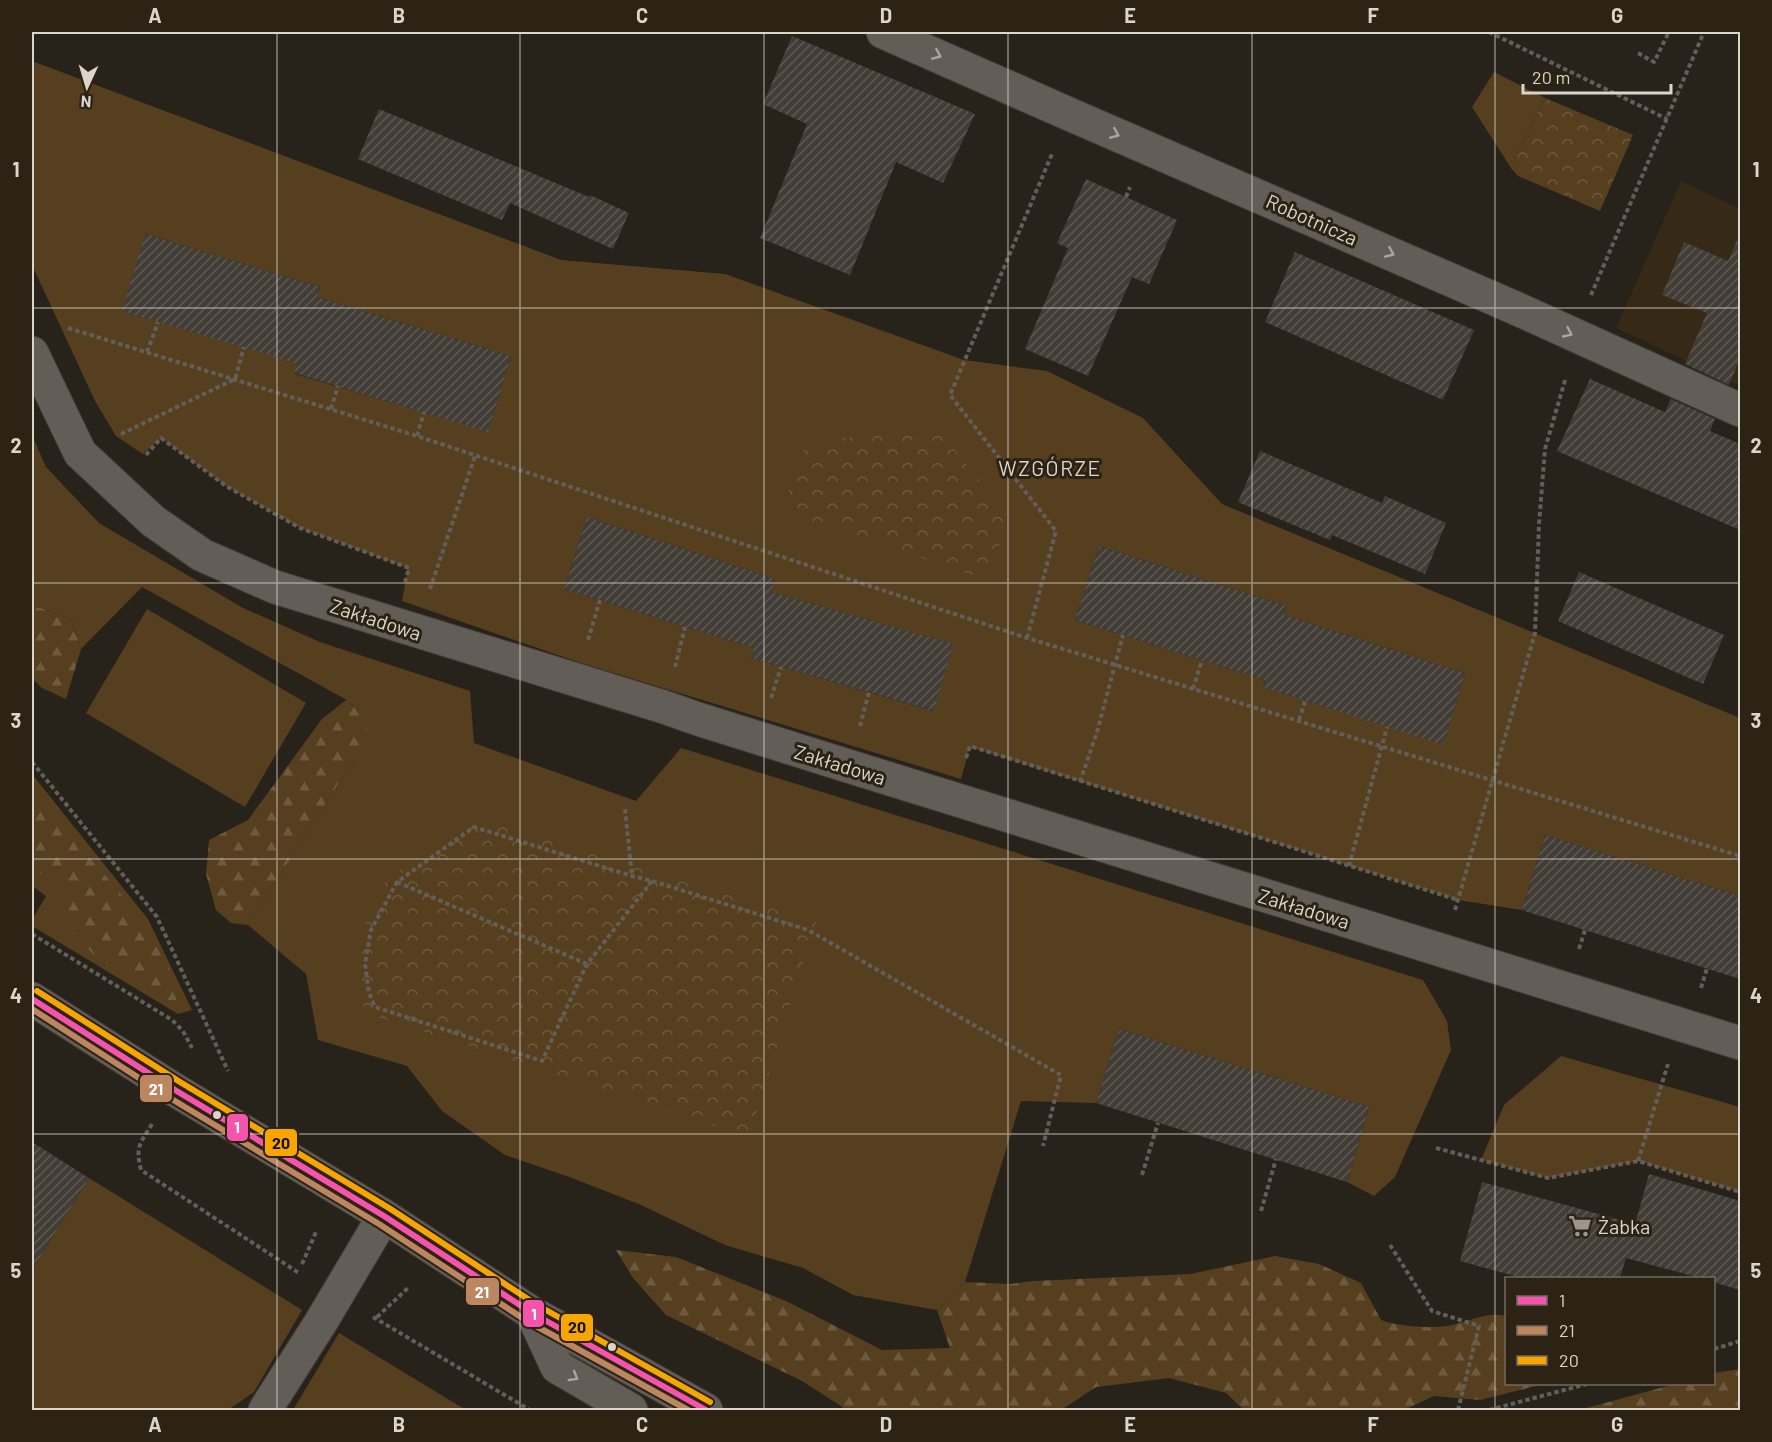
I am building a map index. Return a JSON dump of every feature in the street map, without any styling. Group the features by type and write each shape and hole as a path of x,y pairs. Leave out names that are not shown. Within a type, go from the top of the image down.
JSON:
{"street":[{"name":"Robotnicza","path":"883,32 1436,273 1740,410"},
{"name":"Zakładowa","path":"32,353 80,453 153,521 202,555 275,587 1740,1043"},
{"path":"32,999 175,1090 384,1216 532,1313 706,1410"},
{"path":"265,1410 384,1216"},
{"path":"532,1313 557,1367 631,1410"}],"path":[{"path":"1489,32 1667,119"},
{"path":"1638,53 1654,62 1669,32"},
{"path":"1589,299 1704,32"},
{"path":"1027,638 1056,531 950,395 1069,114"},
{"path":"147,352 158,321"},
{"path":"63,326 417,436 1027,638 1740,856"},
{"path":"1465,876 1535,633 1539,524 1545,449 1577,337"},
{"path":"80,453 235,379 244,348"},
{"path":"331,409 338,386"},
{"path":"417,436 424,412"},
{"path":"141,461 160,438 226,486 300,528 409,568 404,586"},
{"path":"416,631 475,456"},
{"path":"1080,782 1123,635"},
{"path":"1193,689 1202,660"},
{"path":"1299,720 1305,701"},
{"path":"1349,866 1387,727"},
{"path":"954,799 970,747 1458,900"},
{"path":"32,762 157,917 228,1072"},
{"path":"626,809 632,876"},
{"path":"652,881 587,964 542,1061 375,1007 369,993 365,964 371,930 397,882 474,826 632,876 652,881 808,930 1061,1075 1042,1146"},
{"path":"397,882 587,964"},
{"path":"32,934 172,1020 183,1031 195,1054"},
{"path":"1638,1161 1671,1054"},
{"path":"156,1118 141,1141 138,1155 141,1170 308,1278"},
{"path":"1142,1175 1158,1123"},
{"path":"1436,1148 1548,1178 1638,1161 1740,1192"},
{"path":"1261,1211 1276,1159"},
{"path":"1390,1245 1432,1311 1479,1326 1458,1410"},
{"path":"366,1313 530,1410"},
{"path":"1715,1347 1740,1341"},
{"path":"1489,1410 1580,1385"}],"shaded area":[{"path":"1681,181 1740,209 1740,386 1616,328"}],"green space":[{"path":"32,61 561,260 725,274 964,360 1047,371 1143,418 1222,504 1740,718 1740,896 1545,835 1522,910 1458,900 970,747 961,779 581,663 402,601 408,568 300,528 226,486 161,438 143,454 116,436 95,401 32,265","holes":["145,234 320,287 317,297 511,356 488,431 295,374 298,364","587,517 775,579 771,592 952,644 933,711 751,658 754,648 564,589","1099,546 1287,606 1284,615 1465,673 1443,744 1263,687 1265,680 1075,620"]},
{"path":"1494,72 1545,98 1511,168 1472,107"},
{"path":"1545,98 1633,135 1600,211 1518,176 1511,168"},
{"path":"937,428 1007,514 990,581 782,511 806,442"},
{"path":"32,435 46,467 99,523 243,608 320,642 470,691 474,743 636,801 681,748 1423,980 1447,1021 1451,1050 1395,1177 1374,1196 1347,1182 1369,1107 1119,1029 1096,1103 1021,1101 965,1282 937,1310 853,1295 803,1268 725,1245 641,1205 505,1155 442,1111 407,1066 318,1040 306,974 248,925 354,759 361,712 345,699 142,587 81,649 71,619 32,605"},
{"path":"32,605 71,619 81,649 66,699 42,688 32,678"},
{"path":"147,609 306,703 245,807 86,713"},
{"path":"346,700 361,712 367,730 354,759 248,925 231,923 216,910 206,874 209,840 248,820 322,719"},
{"path":"32,774 148,919 192,1010 178,1014 32,926 32,920 46,896 32,886"},
{"path":"32,790 149,927 175,981 176,1000 162,1000 94,955 68,927 63,892 32,866"},
{"path":"474,818 816,922 749,1137 365,1013 357,979 361,933 386,880"},
{"path":"1561,1056 1740,1107 1740,1192 1638,1161 1548,1178 1481,1160 1504,1105"},
{"path":"89,1178 302,1310 254,1392 228,1410 32,1410 32,1270"},
{"path":"616,1250 676,1257 786,1301 882,1350 950,1348 937,1310 965,1282 1010,1284 1190,1274 1275,1256 1319,1264 1361,1283 1381,1320 1388,1322 1439,1327 1484,1316 1505,1316 1505,1385 1540,1385 1480,1400 1434,1396 1404,1410 1244,1410 1226,1393 1169,1378 1096,1387 1061,1410 847,1410 802,1381 666,1315 633,1278"},
{"path":"339,1333 461,1407 467,1410 293,1410"},
{"path":"1740,1369 1740,1410 1579,1410 1671,1385 1715,1385 1715,1373"}],"building":[{"path":"792,36 975,114 943,183 896,162 850,275 760,238 807,124 763,104"},
{"path":"379,109 629,213 613,249 510,203 502,220 358,159"},
{"path":"1086,179 1177,220 1149,284 1132,277 1088,376 1025,349 1068,248 1057,243"},
{"path":"145,234 320,287 317,297 511,356 488,432 294,373 298,364 122,311"},
{"path":"1740,234 1740,358 1729,385 1685,364 1707,313 1662,295 1684,242 1728,261"},
{"path":"1295,252 1474,330 1443,400 1265,322"},
{"path":"1590,379 1665,412 1671,399 1715,419 1710,431 1740,444 1740,530 1557,451"},
{"path":"1260,451 1382,503 1385,496 1446,523 1425,574 1332,535 1330,540 1238,502"},
{"path":"587,517 775,579 771,592 953,644 934,711 751,658 754,648 564,589"},
{"path":"1099,546 1287,606 1284,615 1465,673 1443,745 1263,687 1265,680 1075,620"},
{"path":"1579,572 1724,635 1703,684 1558,621"},
{"path":"1545,835 1740,896 1740,979 1522,910"},
{"path":"1119,1029 1369,1107 1347,1182 1096,1103"},
{"path":"32,1142 89,1178 32,1270"},
{"path":"1649,1174 1740,1201 1740,1290 1715,1283 1715,1277 1696,1277 1626,1258 1620,1277 1518,1277 1460,1261 1482,1182 1635,1224"}],"transit line":[{"name":"20","path":"37,991 180,1082 389,1208 537,1305 710,1402"},
{"name":"1","path":"32,999 175,1090 384,1216 532,1313 706,1410"},
{"name":"21","path":"32,1009 170,1098 379,1224 527,1321 688,1410"}],"place":[{"name":"Żabka","path":"1580,1226"}],"district":[{"name":"WZGÓRZE","path":"1050,467"}]}
